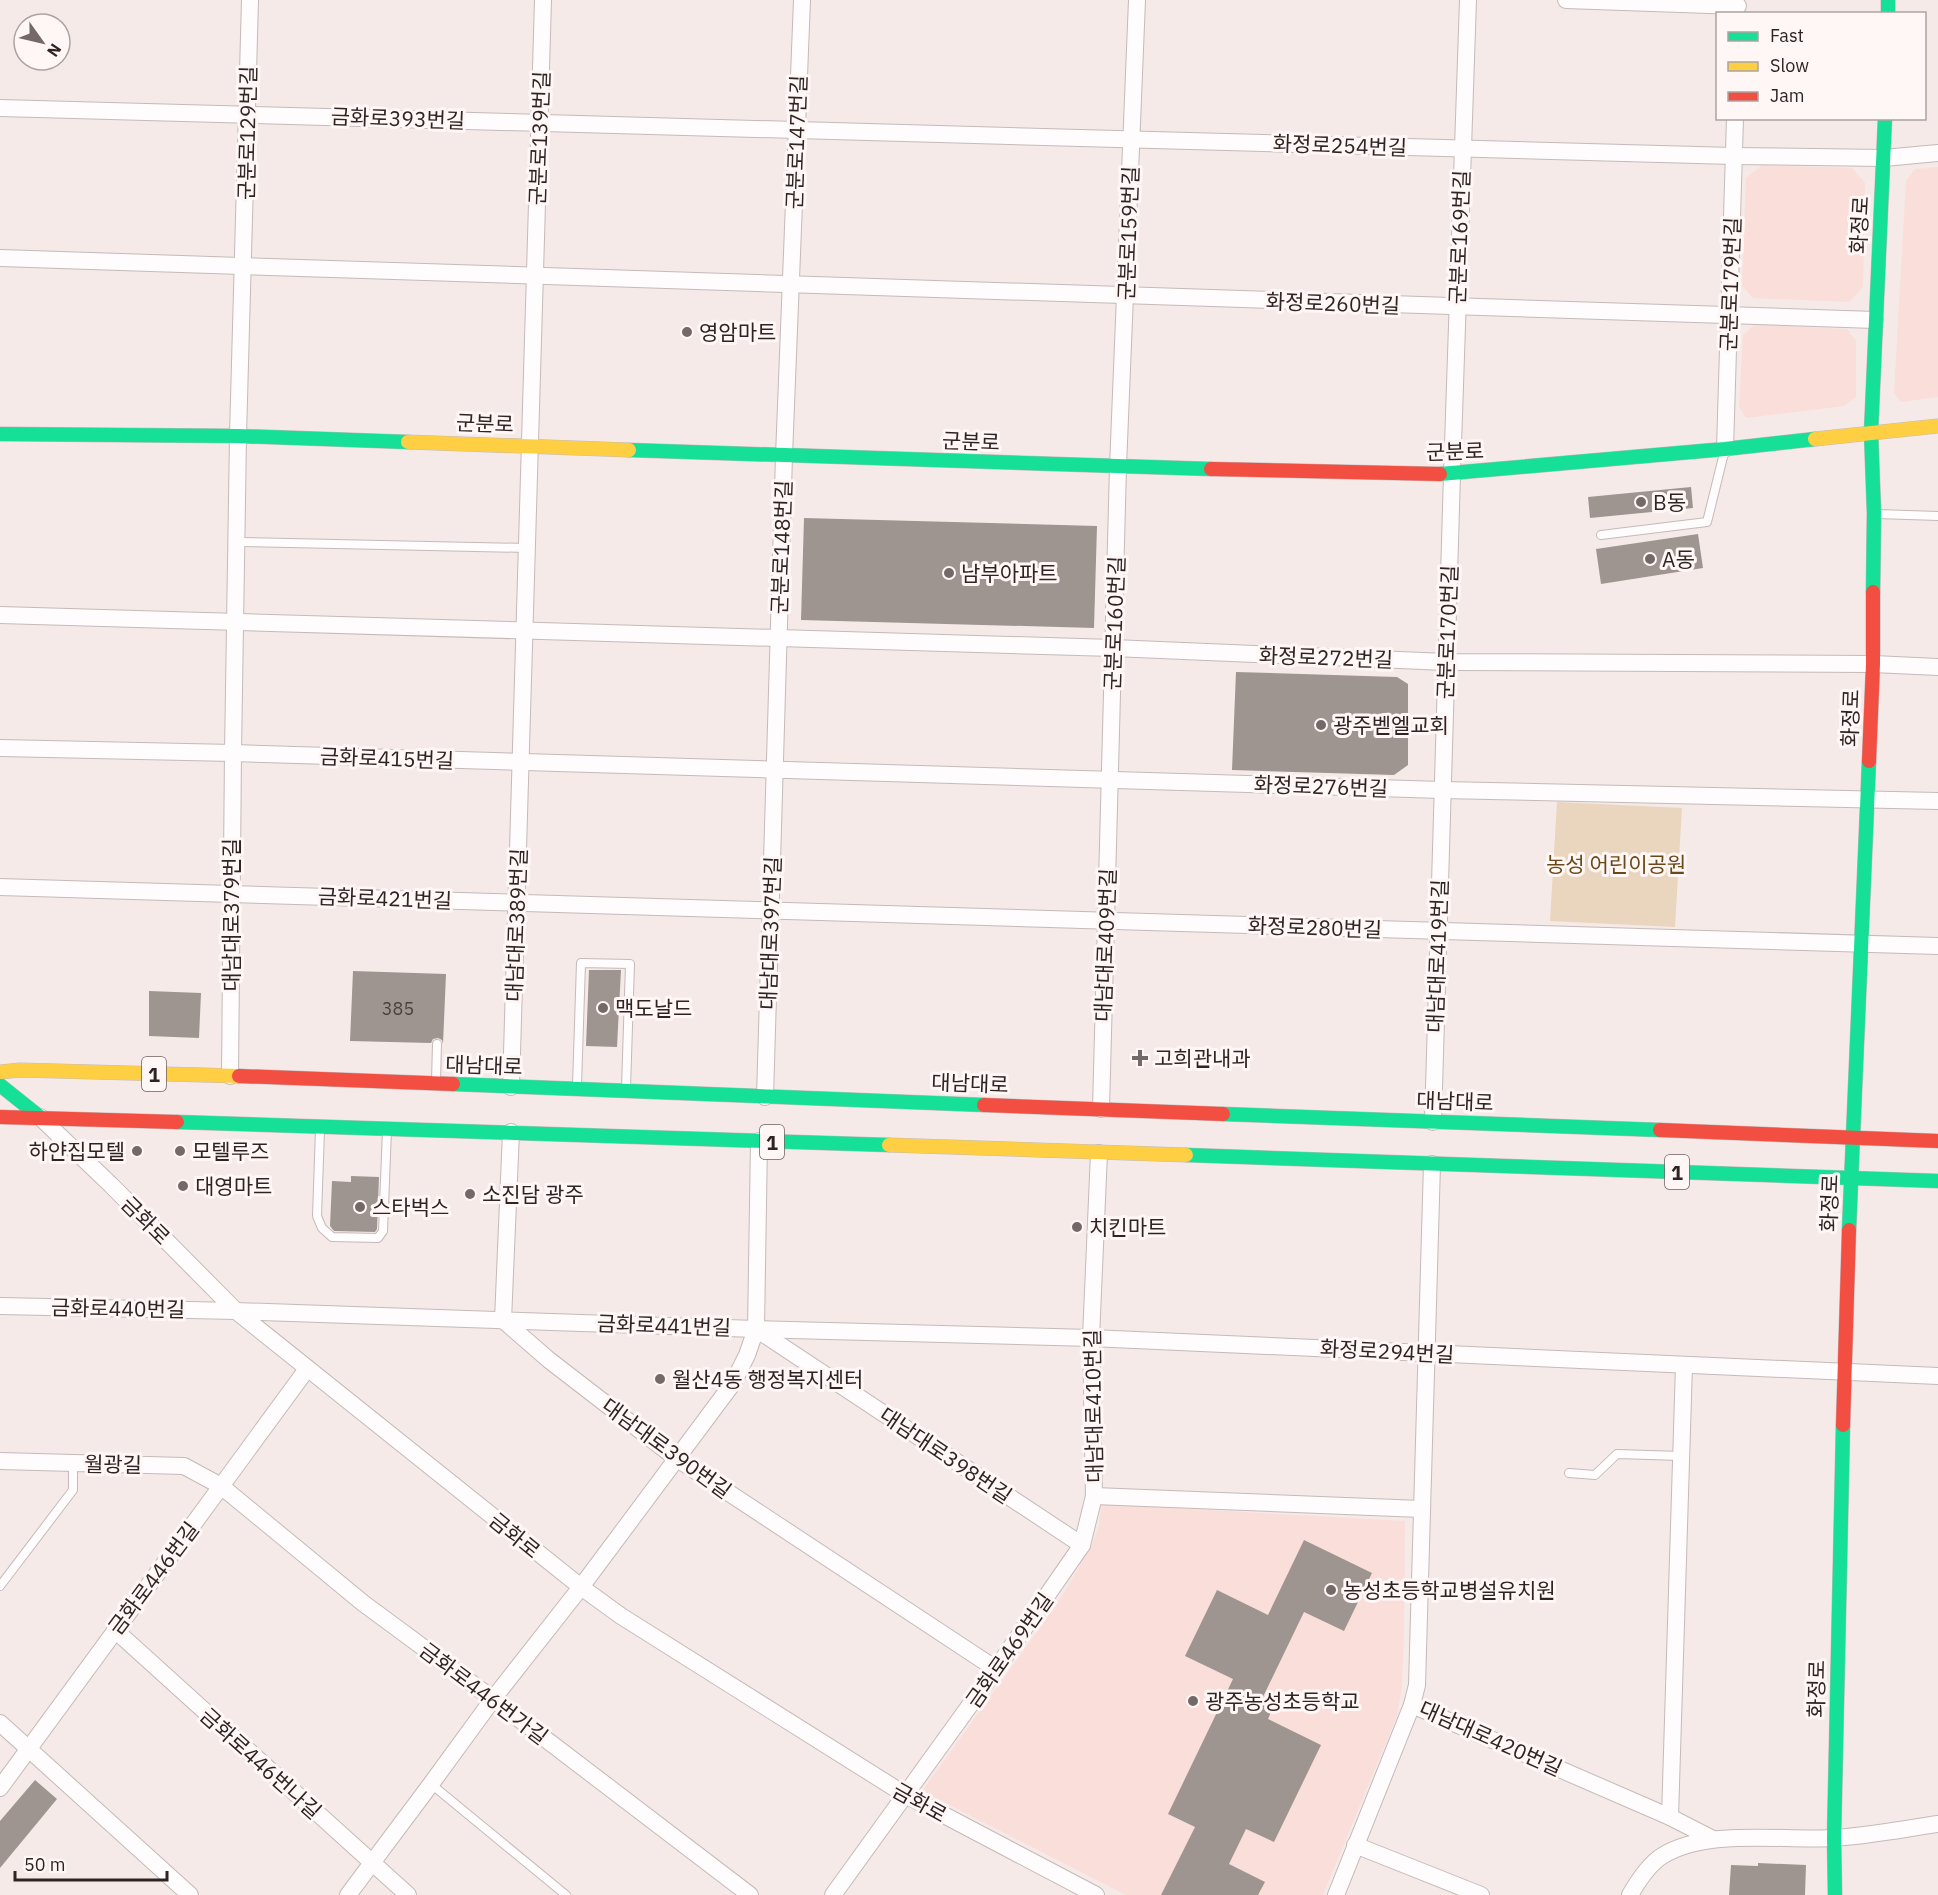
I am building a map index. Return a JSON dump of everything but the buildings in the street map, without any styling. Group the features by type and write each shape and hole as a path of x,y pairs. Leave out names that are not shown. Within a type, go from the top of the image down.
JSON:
{"main road":[{"name":"화정로","path":"1835,1895 1834,1838 1844,1372 1873,663 1874,513 1871,432 1885,120"},
{"name":"군분로","path":"0,434 238,436 1118,467 1452,474 1725,449 1938,426"},
{"name":"대남대로","path":"0,1072 20,1070 230,1076 1938,1140"},
{"name":"금화로","path":"0,1085 40,1117"},
{"name":"1","path":"0,1117 511,1132 1938,1181"}],"street":[{"name":"군분로129번길","path":"236,622 238,436 250,0"},
{"name":"군분로139번길","path":"525,630 543,0"},
{"name":"군분로147번길","path":"784,456 802,0"},
{"name":"군분로159번길","path":"1118,467 1137,0"},
{"name":"군분로169번길","path":"1452,474 1468,0"},
{"path":"1566,0 1738,7"},
{"name":"금화로393번길","path":"0,108 797,130"},
{"name":"군분로179번길","path":"1725,449 1735,120"},
{"name":"화정로254번길","path":"797,130 1734,156 1884,158 1938,153"},
{"path":"0,258 791,284"},
{"name":"화정로260번길","path":"791,284 1875,320"},
{"name":"군분로148번길","path":"775,770 784,456"},
{"name":"군분로160번길","path":"1110,780 1118,467"},
{"name":"군분로170번길","path":"1442,790 1452,474"},
{"name":"군분로148번길","path":"0,615 779,638"},
{"name":"대남대로379번길","path":"230,1076 236,622"},
{"name":"대남대로389번길","path":"511,1087 525,630"},
{"name":"화정로272번길","path":"779,638 1113,648 1446,662 1873,663 1938,666"},
{"name":"금화로415번길","path":"0,748 775,770"},
{"name":"화정로276번길","path":"775,770 1442,790 1938,801"},
{"name":"대남대로397번길","path":"765,1097 775,770"},
{"name":"대남대로409번길","path":"1101,1109 1110,780"},
{"name":"대남대로419번길","path":"1433,1122 1442,790"},
{"name":"금화로421번길","path":"0,887 771,910"},
{"name":"화정로280번길","path":"771,910 1938,946"},
{"name":"금화로","path":"40,1117 236,1311 581,1587 621,1616 904,1794 1096,1895"},
{"path":"503,1320 511,1132"},
{"path":"348,1895 493,1699 581,1587 733,1383 756,1329 759,1141"},
{"name":"대남대로410번길","path":"1099,1153 1091,1338 1094,1496 1421,1509"},
{"name":"대남대로420번길","path":"1432,1164 1417,1685 1412,1705 1670,1817 1713,1839"},
{"name":"금화로440번길","path":"0,1306 236,1311"},
{"name":"금화로441번길","path":"236,1311 1091,1338"},
{"name":"대남대로390번길","path":"503,1320 549,1360 676,1458 996,1669"},
{"name":"대남대로398번길","path":"756,1329 1082,1545"},
{"name":"화정로294번길","path":"1091,1338 1938,1376"},
{"path":"1670,1817 1684,1365"},
{"name":"금화로446번길","path":"0,1788 307,1369"},
{"name":"월광길","path":"0,1461 184,1466 221,1486"},
{"name":"금화로446번가길","path":"221,1486 363,1603 750,1895"},
{"name":"금화로469번길","path":"833,1895 996,1669 1082,1545 1094,1496"},
{"name":"금화로446번나길","path":"115,1630 408,1895"},
{"path":"1336,1895 1412,1705"},
{"path":"0,1723 190,1895"},
{"path":"1630,1895 1639,1879 1660,1857 1686,1845 1713,1839 1834,1838 1938,1824"},
{"path":"1355,1845 1481,1895"}],"lane":[{"path":"1601,535 1707,522 1725,449"},
{"path":"1874,513 1938,516"},
{"path":"238,542 527,548"},
{"path":"577,1089 581,963 630,964 626,1091"},
{"path":"436,1084 438,1044"},
{"path":"320,1127 317,1216 322,1228 332,1237 343,1238 378,1238 384,1231 387,1128"},
{"path":"1569,1473 1595,1475 1617,1454 1681,1456"},
{"path":"0,1586 73,1490 73,1463"},
{"path":"431,1785 566,1895"}],"shaded area":[{"path":"1762,165 1852,168 1865,183 1863,287 1849,302 1753,298 1742,286 1746,178"},
{"path":"1938,167 1938,397 1901,402 1894,393 1906,181 1915,169"},
{"path":"1755,324 1847,329 1856,341 1856,397 1844,406 1746,418 1739,407 1743,335"},
{"name":"광주농성초등학교","path":"1101,1504 1405,1521 1402,1686 1397,1716 1323,1895 1126,1895 922,1791 1057,1604 1092,1545 1099,1526"}],"green space":[{"name":"농성 어린이공원","path":"1557,802 1682,808 1675,927 1550,921"}],"traffic: fast":[{"path":"1888,0 1888,12"},
{"path":"1873,592 1874,513 1871,432 1885,120"},
{"path":"0,434 238,436 408,442"},
{"path":"1440,474 1815,439"},
{"path":"629,450 1211,469"},
{"path":"1849,1230 1869,761"},
{"path":"453,1084 984,1105"},
{"path":"0,1085 40,1117"},
{"path":"1223,1114 1660,1130"},
{"path":"177,1122 889,1145"},
{"path":"1186,1155 1938,1181"},
{"path":"1835,1895 1834,1838 1843,1425"}],"traffic: slow":[{"path":"1815,439 1938,426"},
{"path":"408,442 629,450"},
{"path":"0,1072 20,1070 239,1076"},
{"path":"889,1145 1186,1155"}],"traffic: jam":[{"path":"1211,469 1440,474"},
{"path":"1869,761 1873,592"},
{"path":"239,1076 453,1084"},
{"path":"984,1105 1223,1114"},
{"path":"0,1117 177,1122"},
{"path":"1660,1130 1938,1141"},
{"path":"1843,1425 1849,1230"}],"place":[{"name":"영암마트","path":"687,332"},
{"name":"B동","path":"1641,502"},
{"name":"A동","path":"1650,559"},
{"name":"남부아파트","path":"949,573"},
{"name":"광주벧엘교회","path":"1321,725"},
{"name":"맥도날드","path":"603,1008"},
{"name":"고희관내과","path":"1140,1058"},
{"name":"하얀집모텔","path":"137,1151"},
{"name":"모텔루즈","path":"180,1151"},
{"name":"대영마트","path":"183,1186"},
{"name":"소진담 광주","path":"470,1194"},
{"name":"스타벅스","path":"360,1207"},
{"name":"치킨마트","path":"1077,1227"},
{"name":"월산4동 행정복지센터","path":"660,1379"},
{"name":"농성초등학교병설유치원","path":"1331,1590"},
{"name":"광주농성초등학교","path":"1193,1701"}]}
